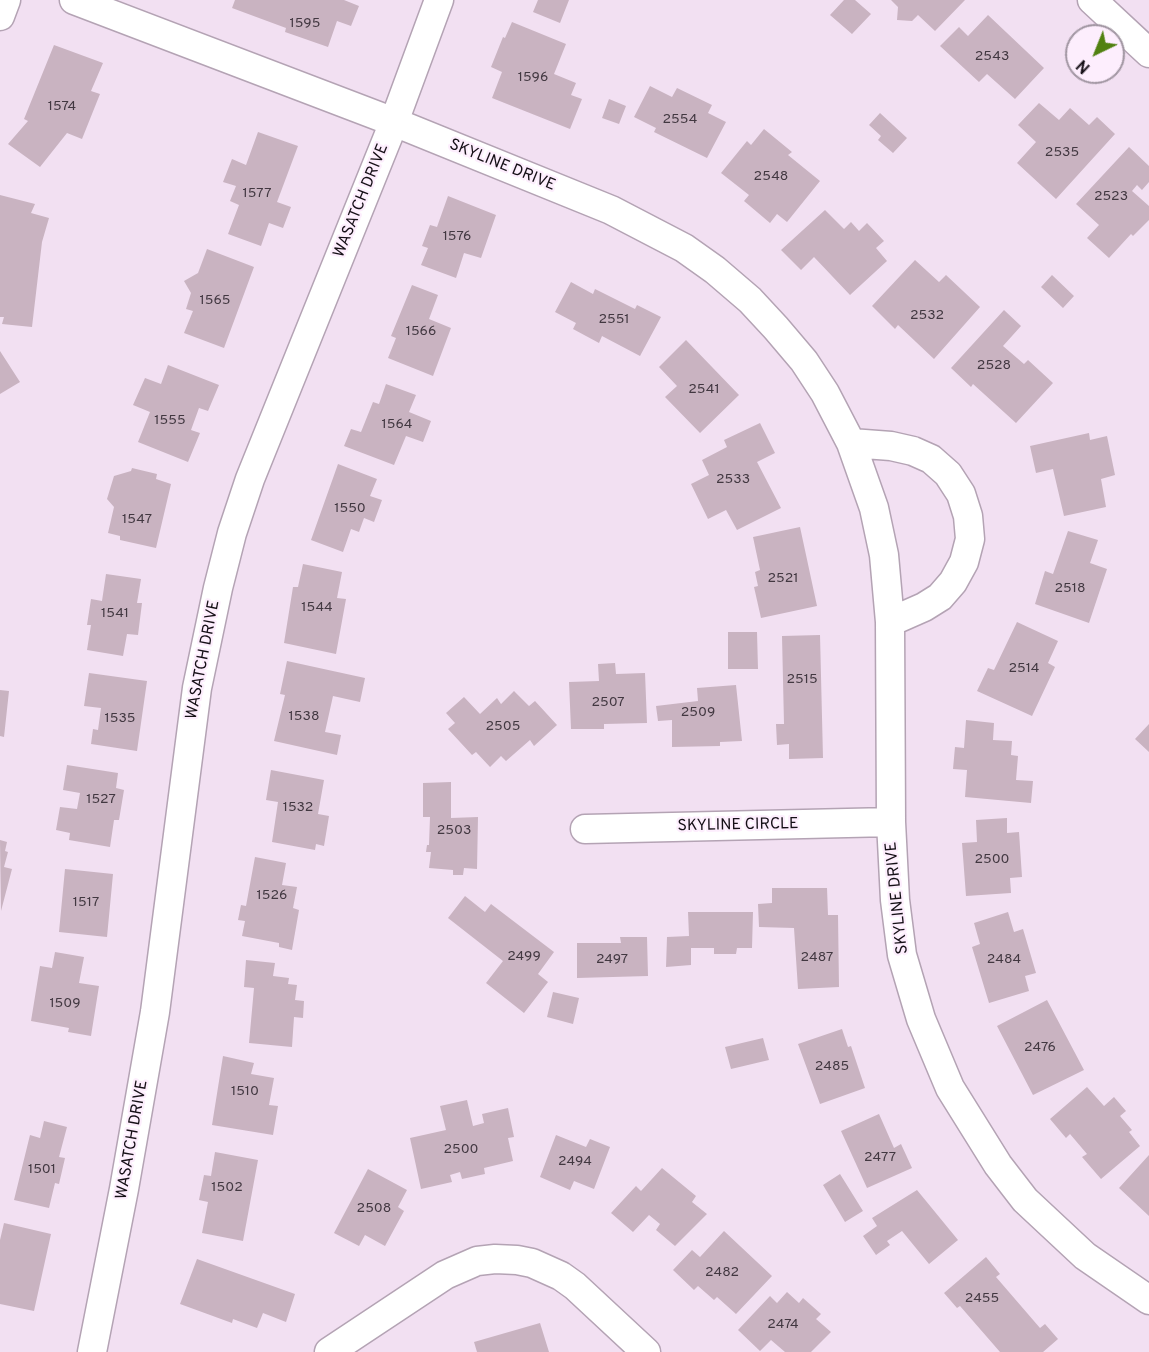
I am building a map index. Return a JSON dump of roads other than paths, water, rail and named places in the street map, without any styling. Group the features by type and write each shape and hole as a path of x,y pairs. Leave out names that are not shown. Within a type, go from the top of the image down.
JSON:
{"street":[{"path":"0,16 6,0"},
{"name":"SKYLINE DRIVE","path":"74,0 393,122 611,210 646,227 692,253 715,270 750,300 804,361 825,393 850,443 874,508 884,555 890,622 891,822 895,900 902,955 921,1019 950,1088 992,1156 1025,1200 1085,1256 1149,1300"},
{"name":"WASATCH DRIVE","path":"92,1352 155,1012 197,688 232,533 250,479 393,122 439,0"},
{"path":"1092,0 1149,53"},
{"path":"850,443 913,450 931,459 948,474 961,494 968,516 970,540 964,562 953,582 940,597 924,608 890,622"},
{"name":"SKYLINE CIRCLE","path":"585,829 891,822"},
{"path":"329,1352 445,1275 477,1261 495,1259 532,1263 561,1276 575,1286 646,1352"}]}
